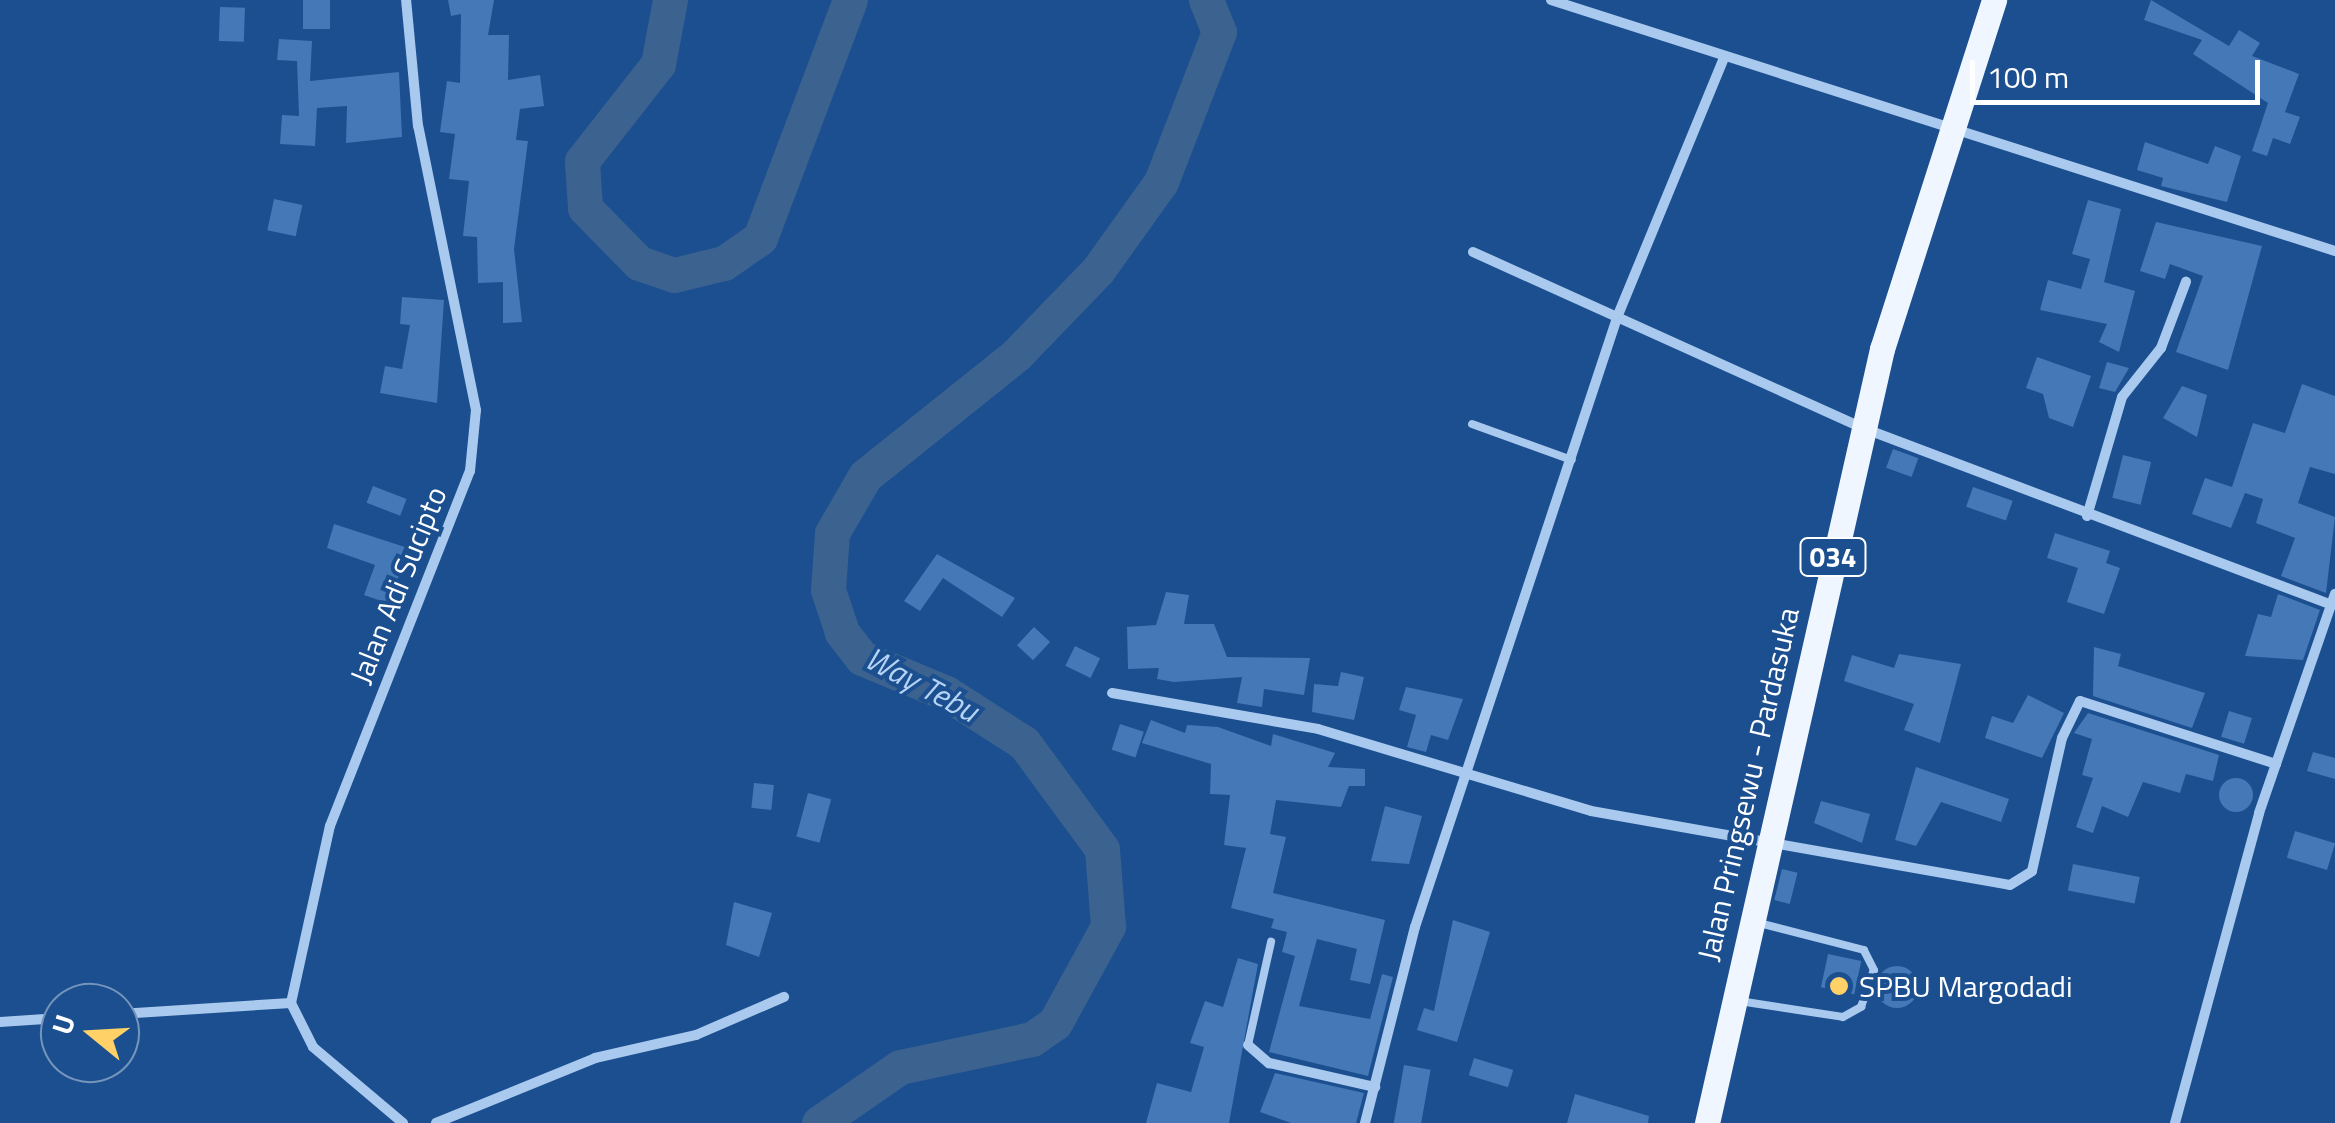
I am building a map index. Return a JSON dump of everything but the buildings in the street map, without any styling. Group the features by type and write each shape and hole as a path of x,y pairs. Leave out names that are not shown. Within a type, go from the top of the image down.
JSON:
{"main road":[{"name":"Jalan Pringsewu - Pardasuka","path":"1707,1123 1768,835 1863,428 1947,130 1994,0"}],"street":[{"name":"Jalan Adi Sucipto","path":"291,1003 330,826 470,471 476,410 422,146 406,0"},
{"path":"1551,0 1947,130 2335,251"},
{"path":"1365,1123 1415,927 1618,316 1724,58"},
{"path":"1473,252 1863,428 2087,516 2333,600 2276,764 2175,1123"},
{"path":"2087,516 2122,397 2161,348 2186,282"},
{"path":"1112,693 1318,730 1466,780 1591,811 1768,835 2022,882 2062,738 2080,701 2093,699 2276,764"},
{"path":"436,1123 595,1058 696,1036 784,997"},
{"path":"140,1013 291,1003 313,1046 404,1123"},
{"path":"0,1022 40,1019"},
{"path":"1248,1045 1269,1063 1375,1087"}],"lane":[{"path":"1472,424 1573,460"},
{"path":"1733,1000 1842,1016 1862,1007 1874,970 1864,950 1749,920"},
{"path":"1248,1045 1271,942"}],"waterway":[{"name":"Way Tebu","path":"670,0 658,64 582,161 585,208 639,263 674,275 724,263 760,238 850,0"},
{"name":"Way Tebu","path":"819,1123 900,1067 1032,1039 1055,1023 1108,926 1102,849 1024,743 946,693 862,658 842,632 828,590 832,533 865,476 1016,355 1098,270 1161,182 1219,32 1206,0"}],"place":[{"name":"SPBU Margodadi","path":"1839,986"}]}
